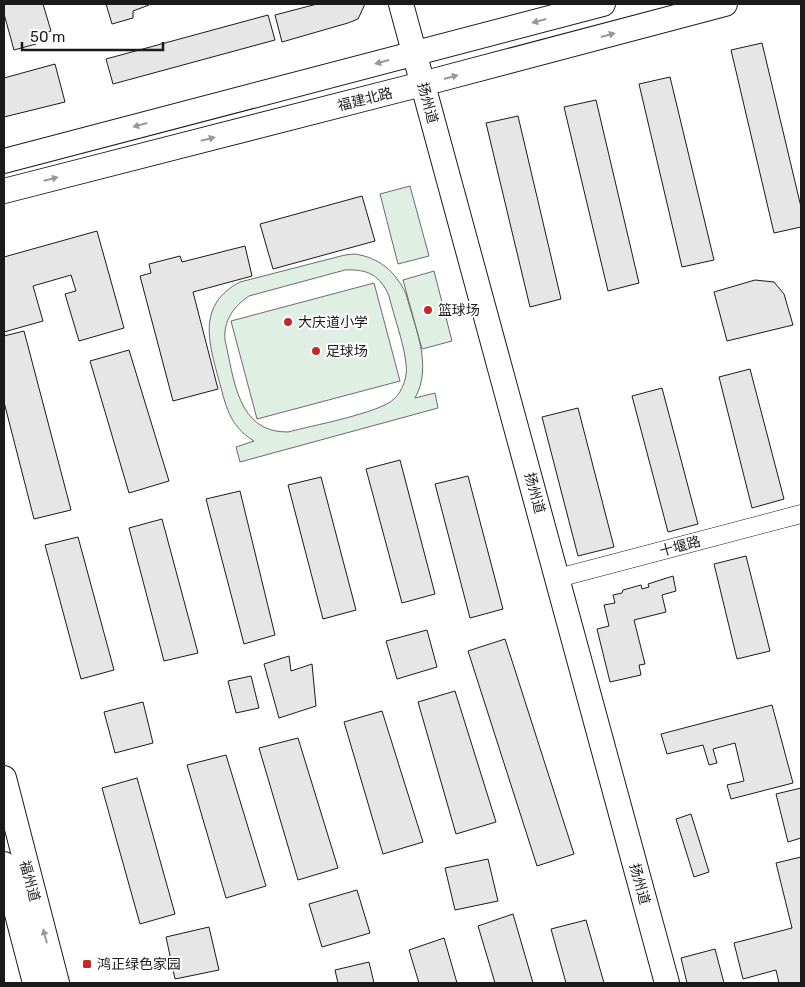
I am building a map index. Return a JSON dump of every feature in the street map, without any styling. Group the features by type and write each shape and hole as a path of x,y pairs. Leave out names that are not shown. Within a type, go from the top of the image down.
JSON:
{"street":[{"name":"扬州道","path":"402,4 422,84 667,983"},
{"path":"4,161 603,4"},
{"name":"福建北路","path":"4,191 725,4"},
{"name":"十堰路","path":"558,578 801,514"},
{"name":"福州道","path":"4,778 57,983"},
{"name":"福州道","path":"4,864 35,983"}],"green space":[{"path":"410,186 429,256 398,264 380,194"},
{"path":"354,254 379,262 392,272 402,286 421,347 422,373 420,386 415,398 435,393 438,408 240,462 236,447 254,441 245,435 229,414 214,363 209,336 212,312 217,301 240,282","holes":["345,270 367,272 377,278 389,296 406,364 405,378 400,392 394,399 375,409 288,432 271,430 258,423 248,413 241,401 231,371 225,333 228,320 234,309 249,296"]},
{"name":"篮球场","path":"434,271 452,341 422,349 403,280"},
{"name":"足球场","path":"374,283 400,381 257,419 231,321"}],"building":[{"path":"4,4 43,4 51,31 35,37 36,44 14,50 4,14"},
{"path":"106,4 149,5 133,11 133,18 112,24"},
{"path":"317,4 365,4 358,19 282,42 275,15"},
{"path":"268,15 275,40 113,84 106,59"},
{"path":"762,43 801,207 801,227 774,233 731,50"},
{"path":"55,64 65,102 4,117 4,78"},
{"path":"670,77 714,260 682,267 639,84"},
{"path":"596,100 639,283 608,291 564,107"},
{"path":"518,116 561,299 530,307 486,123"},
{"path":"362,196 375,241 273,269 260,224"},
{"path":"97,231 124,328 79,341 65,294 76,291 71,275 33,286 43,321 4,332 4,257"},
{"path":"245,246 252,276 193,292 218,389 173,401 140,276 151,273 149,264 180,256 182,262"},
{"path":"755,280 774,282 784,294 793,325 727,341 714,292"},
{"path":"24,331 71,510 34,519 4,402 4,336"},
{"path":"129,350 169,481 129,493 90,361"},
{"path":"750,369 784,499 752,508 719,377"},
{"path":"662,388 698,524 668,532 632,396"},
{"path":"578,408 614,547 578,556 542,417"},
{"path":"400,460 435,594 402,603 366,469"},
{"path":"468,476 503,609 470,618 435,484"},
{"path":"321,477 356,610 323,619 288,485"},
{"path":"240,491 275,635 244,644 206,499"},
{"path":"162,519 198,653 164,661 129,528"},
{"path":"78,537 114,670 81,679 45,545"},
{"path":"746,556 770,651 737,659 714,564"},
{"path":"673,576 676,591 662,595 666,612 634,620 645,664 639,665 641,675 610,682 597,629 609,626 604,605 615,603 613,595 622,593 623,590 641,585 642,589 649,587 648,584"},
{"path":"427,630 437,667 397,679 386,641"},
{"path":"505,639 574,854 537,866 468,651"},
{"path":"289,656 291,671 312,664 316,706 279,718 264,664"},
{"path":"251,676 259,708 236,713 228,681"},
{"path":"455,691 496,822 456,834 418,702"},
{"path":"143,702 153,743 115,753 104,712"},
{"path":"772,705 793,783 731,799 727,785 744,781 735,743 713,749 717,763 709,765 703,745 667,754 661,734"},
{"path":"382,711 423,842 383,854 344,722"},
{"path":"298,738 338,868 298,880 259,748"},
{"path":"226,755 266,886 226,898 187,765"},
{"path":"137,778 175,914 140,924 102,788"},
{"path":"801,788 801,838 788,842 776,794"},
{"path":"691,814 709,872 694,877 676,819"},
{"path":"801,857 801,983 779,983 776,970 743,979 734,943 792,928 776,863"},
{"path":"488,859 498,901 455,910 445,868"},
{"path":"357,890 370,933 322,947 309,904"},
{"path":"513,914 533,983 495,983 478,926"},
{"path":"586,920 604,983 566,983 551,929"},
{"path":"209,927 219,970 175,979 166,937"},
{"path":"444,938 457,983 419,983 409,950"},
{"path":"715,949 724,983 687,983 681,958"},
{"path":"369,962 374,983 338,983 335,970"}],"place":[{"name":"篮球场","path":"428,310"},
{"name":"大庆道小学","path":"288,322"},
{"name":"足球场","path":"316,351"},
{"name":"鸿正绿色家园","path":"87,964"}]}
